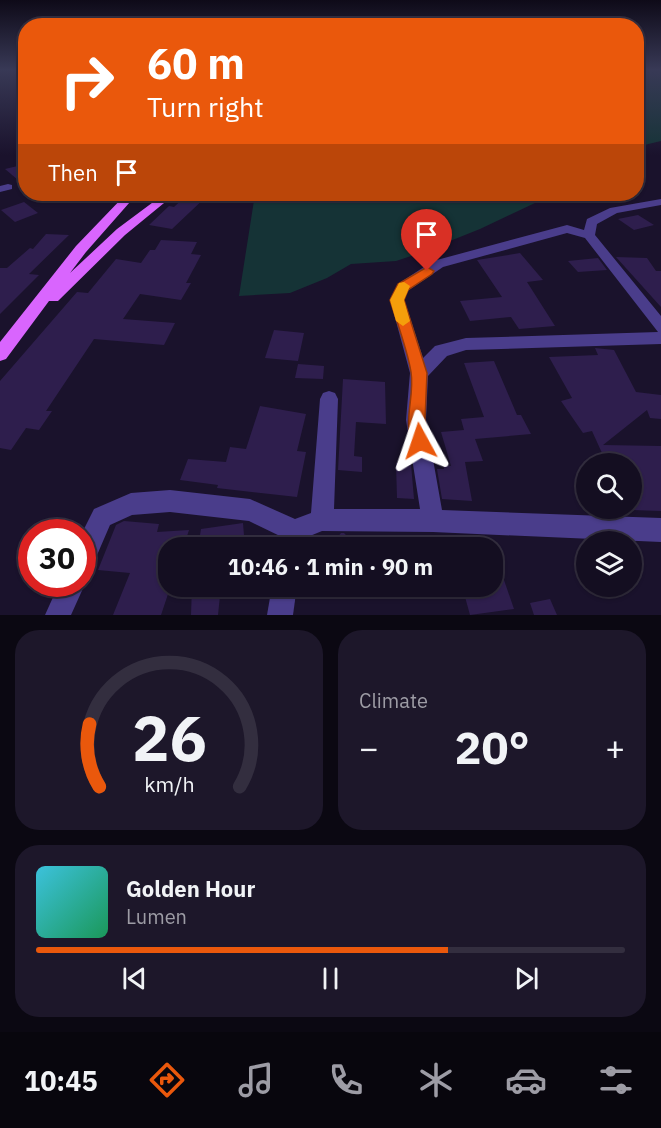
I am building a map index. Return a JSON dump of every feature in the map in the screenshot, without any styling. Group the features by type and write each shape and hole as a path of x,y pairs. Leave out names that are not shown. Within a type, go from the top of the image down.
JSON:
{"main road":[{"path":"0,354 27,322 81,249 126,201"},
{"path":"27,322 121,232 161,201"}],"street":[{"path":"589,235 591,222 614,210 661,202"},
{"path":"433,521 416,420 419,373 397,300 403,287 438,264 567,229 589,235 661,327"},
{"path":"419,373 441,351 466,344 661,338"},
{"path":"322,520 329,399"},
{"path":"96,530 102,517 131,504 170,501 250,510 290,537"},
{"path":"296,537 322,520 433,521 661,530"},
{"path":"58,615 66,597"},
{"path":"280,615 283,597"}],"green space":[{"path":"644,98 661,98 661,141 644,145"},
{"path":"254,201 539,201 480,229 396,261 351,264 327,278 290,293 239,296"}],"building":[{"path":"18,166 18,180 5,169"},
{"path":"180,201 202,201 172,229 149,225 169,206 174,207"},
{"path":"24,202 38,213 15,222 1,210"},
{"path":"638,215 654,225 634,230 618,219"},
{"path":"46,234 69,235 29,274 39,275 0,314 0,268 7,268 30,248 33,249"},
{"path":"161,240 197,242 191,254 201,255 186,283 191,283 181,300 140,294 123,319 175,323 164,345 94,339 46,411 52,411 39,430 26,428 11,450 0,448 0,381 77,292 88,293 116,259 141,263 150,250 155,250"},
{"path":"520,253 543,280 527,282 555,326 519,329 511,317 470,321 460,301 502,297 477,260"},
{"path":"616,257 647,258 656,271 661,271 661,307"},
{"path":"598,258 607,270 578,272 568,261"},
{"path":"274,330 304,333 298,361 265,358"},
{"path":"595,348 614,350 636,392 661,395 661,419 650,418 647,410 603,445 661,446 661,511 642,510 642,453 602,453 592,431 583,433 561,401 572,398 549,357 598,355"},
{"path":"494,361 517,415 521,415 531,434 475,439 483,461 465,462 472,501 442,499 437,469 444,469 444,465 451,466 441,432 464,430 461,419 484,417 464,363"},
{"path":"298,364 324,366 323,379 295,378"},
{"path":"343,379 385,382 386,424 356,422 354,456 362,457 362,472 338,470"},
{"path":"260,406 306,414 297,451 306,452 297,497 217,488 218,485 180,480 188,459 226,462 230,447 246,449"},
{"path":"396,463 411,464 414,499 397,498"},
{"path":"124,521 159,524 157,532 189,530 187,537 158,537 158,597 167,597 161,615 113,615 130,573 98,570 116,525"},
{"path":"243,523 244,537 200,537 201,529"},
{"path":"344,533 348,537 338,537"},
{"path":"503,577 514,609 470,615 465,597 503,597"},
{"path":"192,597 220,597 218,615 191,615"},
{"path":"550,599 557,615 534,615 530,603"}],"slow traffic":[{"path":"403,321 397,300 404,286"}],"route":[{"path":"420,441 416,420 419,373 397,300 403,287 427,271"}]}
